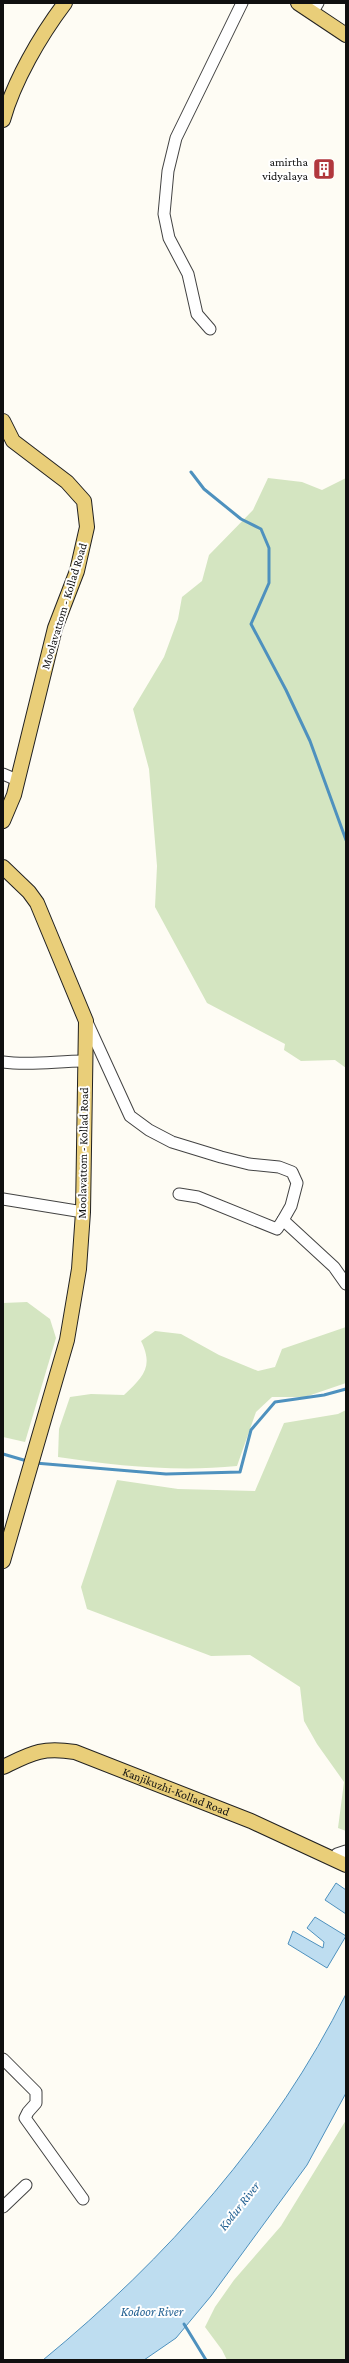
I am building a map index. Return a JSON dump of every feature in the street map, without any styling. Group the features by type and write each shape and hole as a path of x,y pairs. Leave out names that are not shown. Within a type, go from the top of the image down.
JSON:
{"main road":[{"path":"3,120 11,94 42,36 64,3"},
{"path":"298,3 315,8 346,35"},
{"name":"Moolavattom - Kollad Road","path":"3,421 12,441 67,482 84,501 87,527 77,571 55,628 14,795 3,821"},
{"name":"Moolavattom - Kollad Road","path":"3,867 29,892 37,903 86,1021 84,1061 83,1212 79,1269 67,1340 3,1561"},
{"name":"Kanjikuzhi-Kollad Road","path":"3,1767 38,1750 56,1749 75,1752 343,1859"}],"street":[{"path":"210,329 197,314 188,274 169,238 164,214 168,171 176,138 242,3"},
{"path":"3,774 17,780"},
{"path":"86,1021 130,1116 149,1130 172,1142 249,1164 279,1167 292,1172 297,1183 291,1206 277,1229 204,1199 179,1194"},
{"path":"3,1062 23,1065 52,1061 84,1061"},
{"path":"3,1199 83,1212"},
{"path":"283,1220 334,1267 346,1284"},
{"path":"3,2059 36,2092 36,2103 28,2112 26,2118 83,2199"},
{"path":"3,2207 26,2185"}],"green space":[{"path":"268,478 302,482 322,490 346,478 346,1068 335,1060 301,1061 284,1050 285,1044 207,1003 155,907 157,866 149,769 133,709 164,657 178,619 182,597 202,581 209,555 253,510"},
{"path":"27,1302 50,1319 56,1338 25,1442 3,1437 3,1303"},
{"path":"346,1327 346,1383 305,1397 272,1397 256,1412 237,1466 215,1468 148,1467 58,1457 59,1429 70,1397 91,1394 124,1395 141,1377 146,1365 145,1350 141,1341 155,1331 181,1334 219,1355 258,1371 275,1367 282,1349"},
{"path":"346,1410 346,1831 338,1828 344,1782 317,1744 304,1721 300,1687 250,1655 211,1656 87,1609 81,1587 117,1480 178,1489 255,1491 284,1423 338,1414"},
{"path":"346,2120 346,2360 227,2360 222,2350 205,2327 215,2307 234,2280 281,2226"}],"water":[{"path":"336,1883 346,1890 346,1914 325,1900"},
{"path":"315,1917 346,1936 327,1968 288,1944 293,1931 323,1948 324,1942 307,1928"},
{"name":"Kodoor River","path":"346,1994 346,2093 307,2165 211,2296 176,2338 144,2360 43,2360 132,2280 174,2238 214,2193 251,2146 286,2097 318,2047"}],"waterway":[{"path":"191,472 204,489 241,519 261,529 269,548 269,583 251,624 286,690 310,741 346,840"},
{"path":"35,1463 166,1474 240,1472 251,1430 275,1402 324,1395 346,1389"},
{"path":"3,1454 27,1461"},
{"path":"184,2324 206,2360"}],"place":[{"name":"amirtha vidyalaya","path":"324,169"}],"water label":[{"name":"Kodur River","path":"239,2206"}]}
